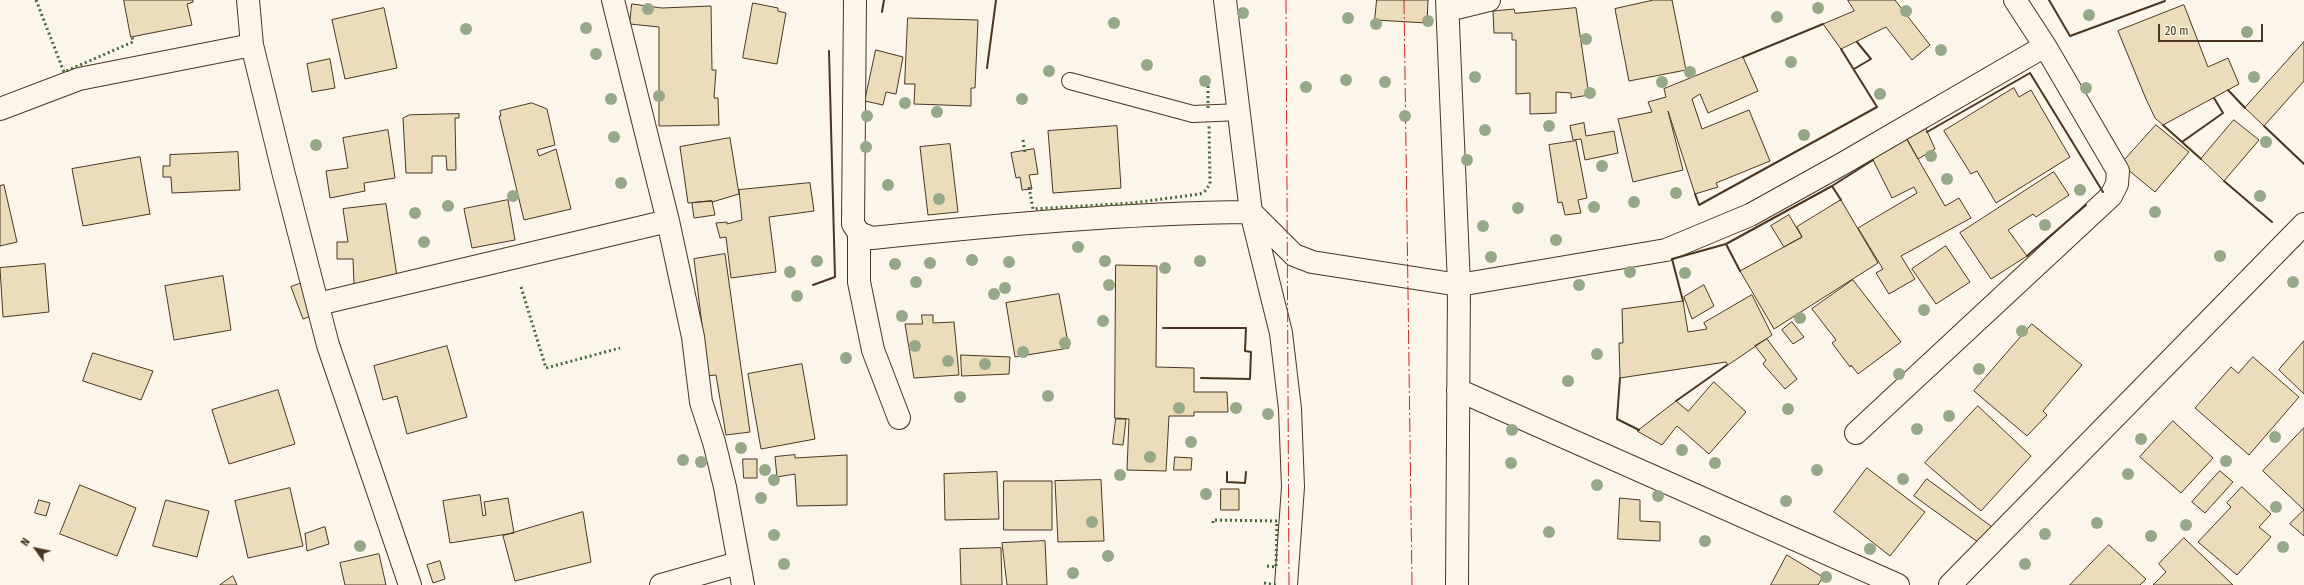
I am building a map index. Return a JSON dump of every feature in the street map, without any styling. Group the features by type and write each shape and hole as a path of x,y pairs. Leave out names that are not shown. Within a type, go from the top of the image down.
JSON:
{"street":[{"path":"248,0 252,45 328,345 410,585"},
{"path":"612,0 668,221 693,336 701,402 714,442 725,487 743,585"},
{"path":"855,0 853,224 859,233 859,282 873,350 899,418"},
{"path":"1225,0 1240,112 1251,212 1281,333 1290,409 1293,487 1286,585"},
{"path":"1457,585 1459,285 1447,5 1489,0"},
{"path":"1856,433 2111,196 2117,184 2118,172 2045,46 2015,0"},
{"path":"0,109 79,79 252,45"},
{"path":"859,233 872,238 1036,221 1178,213 1251,212 1294,255 1312,262 1459,285 1666,250 1750,215 1842,164 2045,46"},
{"path":"318,304 668,221"},
{"path":"1950,585 2304,224"},
{"path":"1458,390 1898,585"},
{"path":"661,585 738,563"}],"lane":[{"path":"1070,81 1193,114 1240,112"}],"building":[{"path":"124,0 193,0 193,2 187,4 192,25 131,37"},
{"path":"1377,0 1428,0 1427,23 1375,20"},
{"path":"1654,0 1672,0 1686,70 1629,81 1615,9"},
{"path":"1848,0 1895,0 1930,45 1912,60 1886,27 1841,49 1823,24 1854,11"},
{"path":"753,3 778,8 778,11 786,13 777,64 743,58"},
{"path":"632,4 662,8 711,6 712,70 716,70 714,98 718,98 719,125 659,126 659,27 630,24"},
{"path":"2184,5 2208,67 2228,58 2239,84 2163,125 2155,118 2118,31"},
{"path":"384,8 397,68 345,79 332,20"},
{"path":"1576,8 1589,95 1571,98 1571,93 1556,92 1556,113 1530,114 1530,93 1516,94 1516,40 1512,40 1512,33 1494,33 1493,11 1514,9 1515,13"},
{"path":"908,18 978,20 975,88 971,88 971,106 914,104 915,84 905,84"},
{"path":"2304,42 2304,81 2264,126 2245,108"},
{"path":"876,50 903,57 896,94 886,92 883,105 865,101"},
{"path":"1743,57 1758,91 1708,113 1700,94 1692,99 1702,129 1749,110 1770,161 1716,183 1718,187 1695,194 1668,111 1683,170 1633,182 1618,119 1652,112 1648,102 1666,97 1664,89"},
{"path":"330,59 335,88 312,92 307,64"},
{"path":"2014,88 2019,97 2031,90 2070,157 1996,203 1977,171 1971,174 1944,131"},
{"path":"532,103 547,109 555,145 537,150 539,156 556,149 571,209 524,220 499,116 501,116 500,111"},
{"path":"459,114 459,118 455,118 456,170 447,170 446,156 432,156 432,173 406,173 403,118 409,115"},
{"path":"2234,120 2259,140 2224,181 2201,159"},
{"path":"1584,123 1586,136 1614,131 1618,153 1585,160 1581,139 1573,140 1570,126"},
{"path":"2156,125 2189,152 2155,192 2121,164"},
{"path":"1117,126 1121,188 1053,193 1048,131"},
{"path":"1926,129 1935,149 1918,159 1907,139"},
{"path":"388,130 395,178 364,183 365,191 330,198 326,171 348,168 343,138"},
{"path":"730,138 739,194 712,202 688,203 680,147"},
{"path":"1906,138 1945,206 1959,198 1971,218 1901,256 1915,279 1889,294 1876,273 1883,269 1858,228 1917,193 1914,187 1892,198 1872,158"},
{"path":"1576,141 1587,198 1578,200 1581,213 1565,215 1562,202 1558,203 1549,145"},
{"path":"950,144 958,212 928,215 920,147"},
{"path":"1034,149 1038,174 1029,175 1032,189 1022,190 1020,177 1016,178 1011,153"},
{"path":"238,152 240,190 172,193 171,177 163,177 163,166 170,166 170,155"},
{"path":"140,157 150,214 83,226 72,169"},
{"path":"2054,172 2069,195 2036,217 2033,214 2008,230 2027,256 1991,279 1960,233"},
{"path":"810,183 814,211 769,217 776,272 731,278 726,237 720,238 716,223 727,222 727,224 742,220 739,190"},
{"path":"4,185 17,242 0,246 0,186"},
{"path":"508,200 515,240 472,248 464,209"},
{"path":"1841,200 1878,263 1774,329 1740,271 1802,237 1797,227"},
{"path":"712,201 715,215 694,218 692,203"},
{"path":"386,204 398,283 354,285 353,259 337,259 337,242 348,242 343,209"},
{"path":"1789,215 1802,237 1784,247 1771,226"},
{"path":"1946,246 1970,282 1936,304 1912,269"},
{"path":"725,254 750,432 726,435 716,375 706,376 695,326 702,325 694,259"},
{"path":"45,264 49,312 3,317 0,268"},
{"path":"1116,265 1157,266 1156,367 1194,368 1194,392 1227,392 1228,412 1194,412 1194,416 1169,416 1166,471 1127,470 1129,419 1115,418"},
{"path":"223,276 231,330 174,340 165,286"},
{"path":"1853,280 1901,342 1858,374 1851,365 1850,367 1832,343 1836,340 1812,309"},
{"path":"302,283 314,315 303,319 291,287"},
{"path":"1704,285 1714,306 1692,319 1684,297"},
{"path":"1059,294 1069,348 1015,357 1006,303"},
{"path":"1752,295 1772,335 1728,365 1726,362 1620,378 1619,343 1623,343 1622,309 1683,301 1688,332 1707,329 1704,323"},
{"path":"922,315 933,315 933,323 954,322 959,375 914,378 905,324 922,324"},
{"path":"1792,322 1804,337 1793,344 1782,330"},
{"path":"2032,324 2082,365 2043,411 2047,415 2027,436 1974,391"},
{"path":"1767,339 1797,379 1785,389 1763,364 1766,360 1755,346"},
{"path":"2304,341 2304,394 2279,370"},
{"path":"447,346 467,417 407,434 397,396 383,400 374,366"},
{"path":"93,353 153,371 141,400 83,381"},
{"path":"961,355 1010,357 1009,374 962,376"},
{"path":"2253,357 2299,397 2249,455 2195,408 2231,367 2238,373"},
{"path":"802,364 815,439 761,449 748,374"},
{"path":"1714,382 1746,412 1709,454 1677,426 1662,445 1637,431 1676,401 1688,411"},
{"path":"278,390 295,444 229,464 212,410"},
{"path":"1978,406 2031,456 1981,511 1925,463"},
{"path":"1116,419 1126,419 1123,445 1113,444"},
{"path":"2173,421 2213,458 2181,493 2140,457"},
{"path":"2304,428 2304,510 2263,471"},
{"path":"795,455 795,458 847,455 847,505 797,506 795,474 777,477 775,457"},
{"path":"1175,457 1192,458 1191,470 1174,470"},
{"path":"743,459 757,459 757,478 744,478"},
{"path":"1867,468 1925,512 1890,556 1834,512"},
{"path":"2220,471 2233,482 2205,513 2192,502"},
{"path":"997,472 999,519 945,520 944,474"},
{"path":"1927,479 1995,529 1982,545 1914,496"},
{"path":"1101,480 1104,541 1058,542 1055,481"},
{"path":"1004,481 1052,481 1052,530 1004,530"},
{"path":"80,485 136,508 117,556 60,534"},
{"path":"2242,487 2271,514 2259,527 2271,537 2237,575 2198,542 2231,507 2227,503"},
{"path":"290,488 303,546 248,558 235,501"},
{"path":"1221,489 1239,489 1239,510 1221,510"},
{"path":"480,495 483,516 486,515 484,502 508,498 514,533 450,543 443,501"},
{"path":"1620,498 1640,500 1640,521 1660,522 1660,541 1618,539"},
{"path":"39,500 50,503 46,516 35,513"},
{"path":"166,500 209,511 197,557 153,546"},
{"path":"2304,510 2304,536 2290,524"},
{"path":"583,512 591,562 515,581 503,536"},
{"path":"325,527 329,544 307,551 305,534"},
{"path":"2184,538 2233,585 2153,585 2166,572 2159,564"},
{"path":"1045,541 1047,585 1007,585 1002,543"},
{"path":"2109,545 2146,579 2140,585 2070,585"},
{"path":"1001,548 1002,585 961,585 960,549"},
{"path":"379,554 386,585 345,585 340,563"},
{"path":"1787,555 1823,577 1818,585 1771,585"},
{"path":"440,561 445,579 433,583 427,565"},
{"path":"233,576 237,585 220,585"}],"hedge":[{"path":"36,0 64,72 133,42 132,35"},
{"path":"1208,86 1208,108"},
{"path":"1029,187 1033,209 1132,203 1200,194 1205,191 1210,184 1209,125"},
{"path":"1023,140 1025,153"},
{"path":"521,287 546,368 620,348"},
{"path":"1213,523 1213,520 1277,521 1276,567 1266,566"},
{"path":"1264,583 1276,585"}],"wall":[{"path":"882,12 884,0"},
{"path":"987,68 996,0"},
{"path":"2049,0 2070,36 2165,1"},
{"path":"1743,57 1823,24"},
{"path":"1854,69 1871,59 1857,42"},
{"path":"1695,194 1699,205 1877,107 1841,49"},
{"path":"813,285 835,277 829,51"},
{"path":"1927,132 2030,73 2103,192"},
{"path":"2228,90 2245,108"},
{"path":"2182,142 2223,113 2214,98"},
{"path":"2163,125 2201,159"},
{"path":"2264,126 2304,164"},
{"path":"1683,301 1672,259 1726,244 1832,186 1873,160"},
{"path":"2224,181 2272,222"},
{"path":"1832,186 1841,200"},
{"path":"2027,256 2086,205"},
{"path":"1726,244 1740,271"},
{"path":"1163,328 1246,328 1245,351 1251,352 1250,379 1201,378"},
{"path":"1676,401 1727,365"},
{"path":"1620,378 1617,419 1639,430"},
{"path":"1227,472 1227,482 1245,483 1246,472"}],"power":[{"path":"1286,0 1289,585"},
{"path":"1404,0 1412,585"}]}
